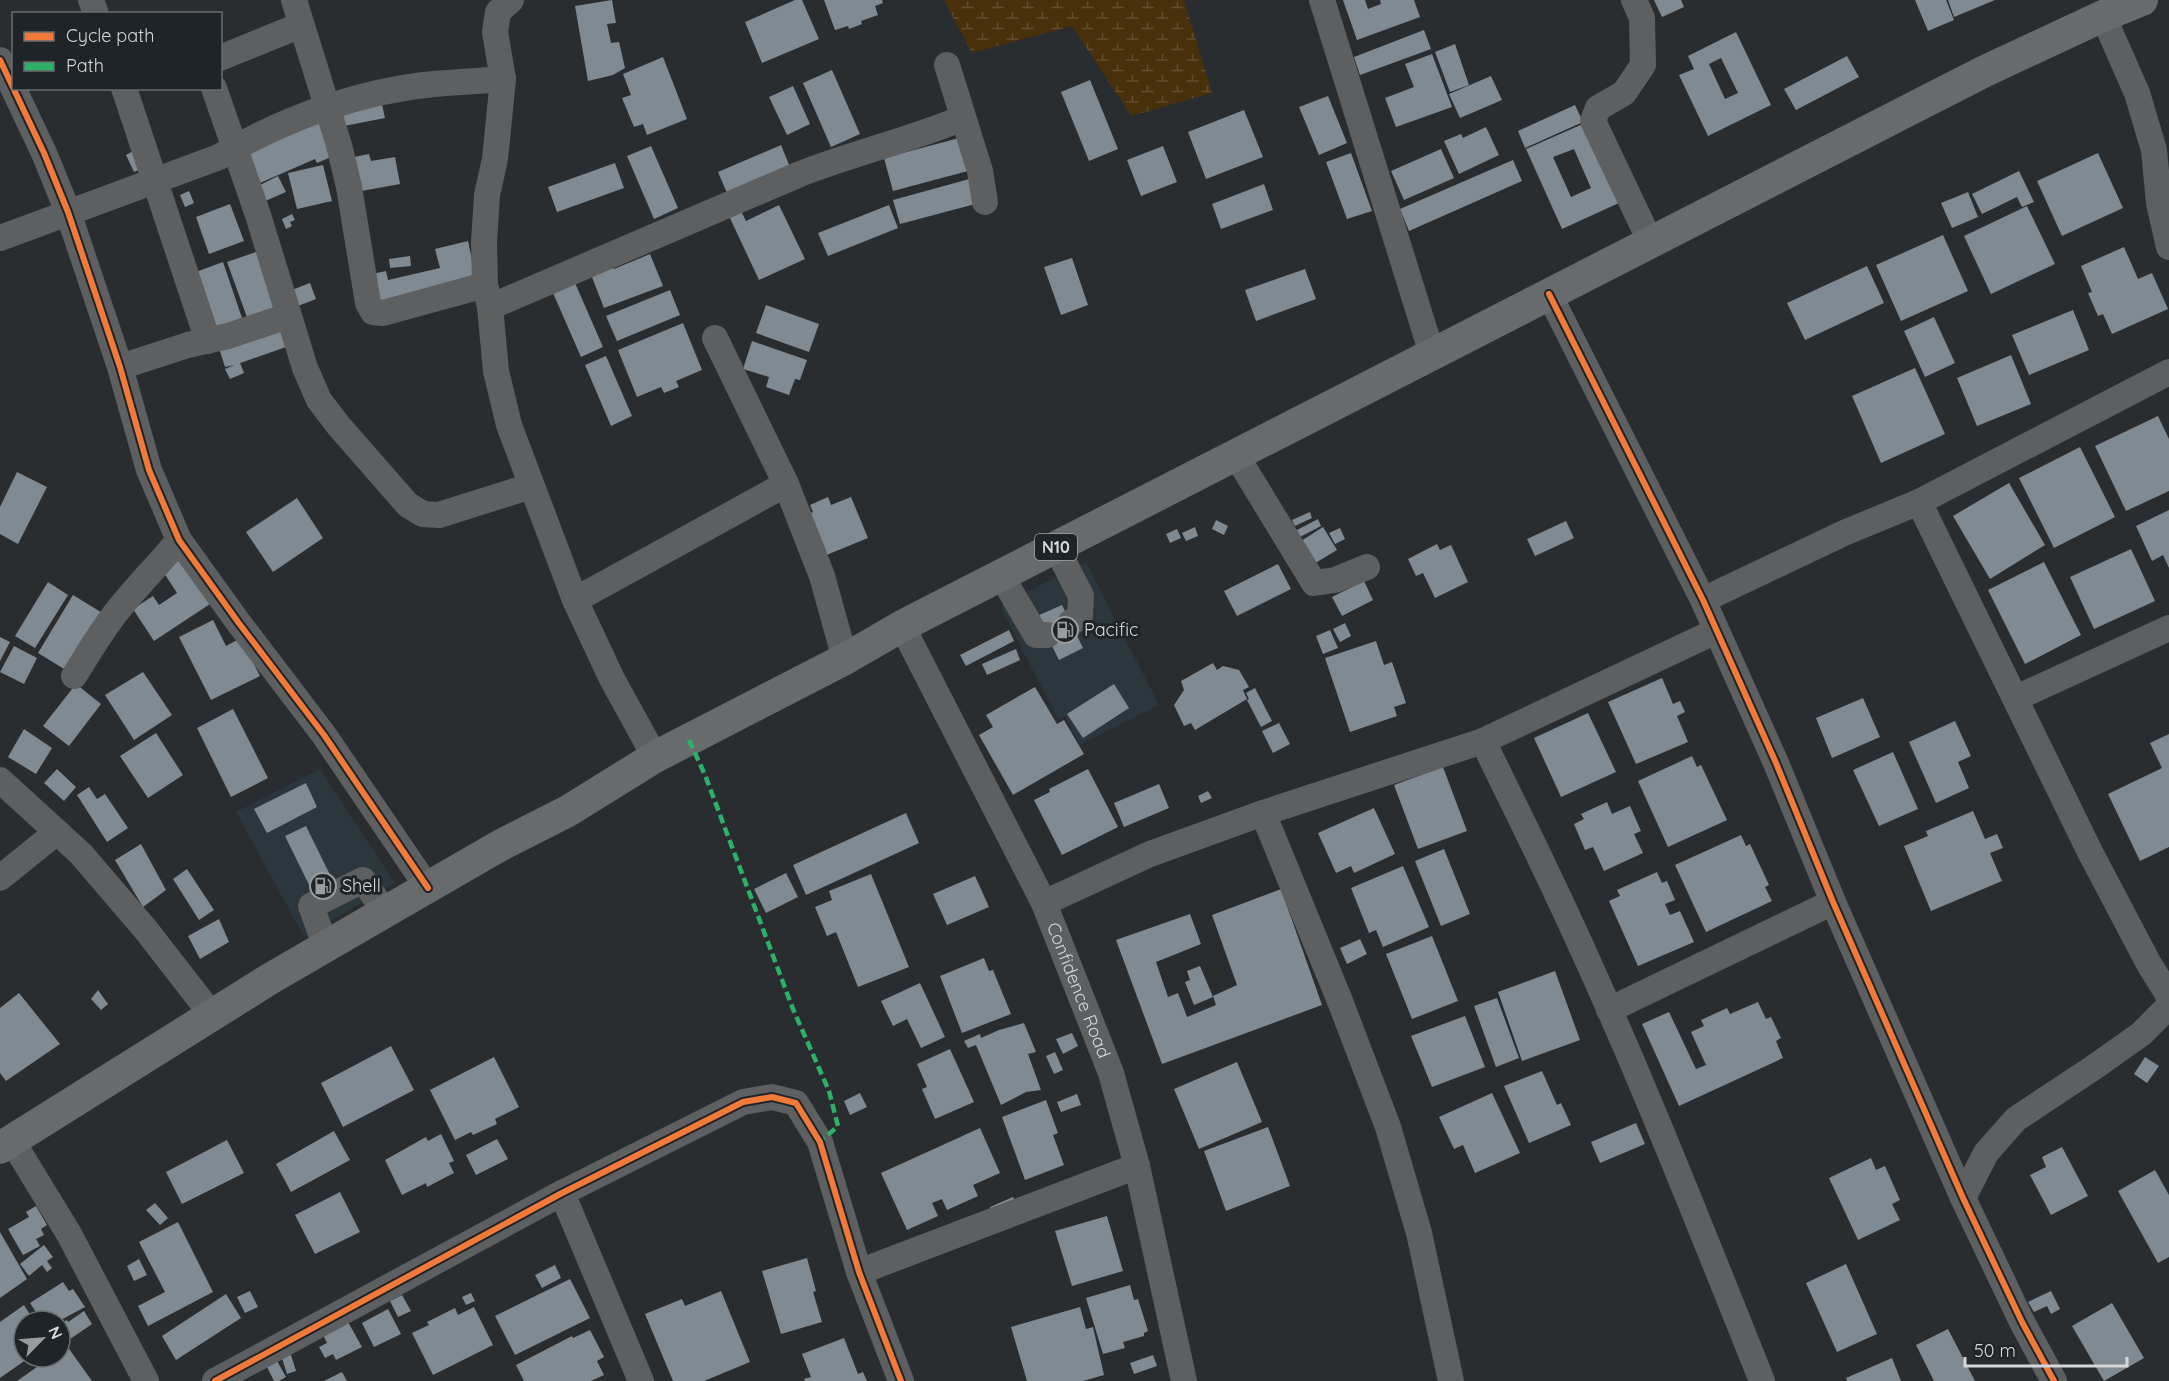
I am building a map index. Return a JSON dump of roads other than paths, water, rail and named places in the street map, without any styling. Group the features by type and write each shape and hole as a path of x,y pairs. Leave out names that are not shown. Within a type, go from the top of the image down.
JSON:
{"main road":[{"name":"N10","path":"6,1143 326,947 501,845 568,811 655,757 902,626 1650,241 1983,72 2142,0"}],"street":[{"path":"294,0 328,106 349,187 361,268 368,303 373,312 383,313 488,296 800,174 851,155 926,133 963,118"},
{"path":"511,0 498,12 495,32 503,79 495,159 487,195 484,242 496,371 509,425 575,600 612,679 655,757"},
{"path":"1322,0 1432,354"},
{"path":"1634,0 1642,18 1643,64 1624,93 1598,108 1593,121 1650,241"},
{"path":"2103,16 2137,93 2154,150 2159,203 2169,247"},
{"path":"222,57 301,25"},
{"path":"0,60 12,85"},
{"path":"947,65 980,171 985,202"},
{"path":"0,237 219,156 328,106 392,90 433,84 503,79"},
{"path":"14,90 44,153 68,212 120,367 149,470 179,540 324,735 428,888"},
{"path":"215,90 235,147 304,368 319,400 338,425 408,505 423,514 439,515 531,486"},
{"path":"132,91 156,181 208,341"},
{"path":"1549,294 1702,600 1776,763 1833,902 1963,1198 2022,1322 2054,1381"},
{"path":"120,367 288,316"},
{"path":"715,338 786,484 822,576 845,658"},
{"path":"1702,600 1844,533 1918,502 2169,372"},
{"path":"1236,455 1314,583 1335,580 1366,567"},
{"path":"575,600 786,484"},
{"path":"1918,502 2090,852 2149,964 2169,996"},
{"path":"74,676 116,613 147,574 163,560 179,540"},
{"path":"1056,547 1081,596 1080,616 1070,623"},
{"path":"1001,575 1036,635 1047,635"},
{"name":"Confidence Road","path":"902,626 1044,903 1111,1073 1137,1166 1184,1381"},
{"path":"2016,698 2169,628"},
{"path":"1044,903 1150,854 1263,813 1483,741 1716,631"},
{"path":"1483,741 1549,876 1609,1010 1698,1221 1762,1381"},
{"path":"0,780 81,854 146,930 212,1015"},
{"path":"1263,813 1340,1001 1388,1127 1419,1233 1451,1381"},
{"path":"0,878 57,832"},
{"path":"326,947 311,906 363,880 385,912"},
{"path":"1609,1010 1833,902"},
{"path":"1963,1198 1986,1153 2016,1119 2141,1034 2169,1006"},
{"path":"215,1381 562,1193 743,1102 772,1098 796,1103 820,1142 859,1272 901,1381"},
{"path":"6,1143 69,1234 146,1381"},
{"path":"859,1272 1137,1166"},
{"path":"562,1193 641,1381"}],"place":[{"name":"Pacific","path":"1065,630"},
{"name":"Shell","path":"323,886"}]}
